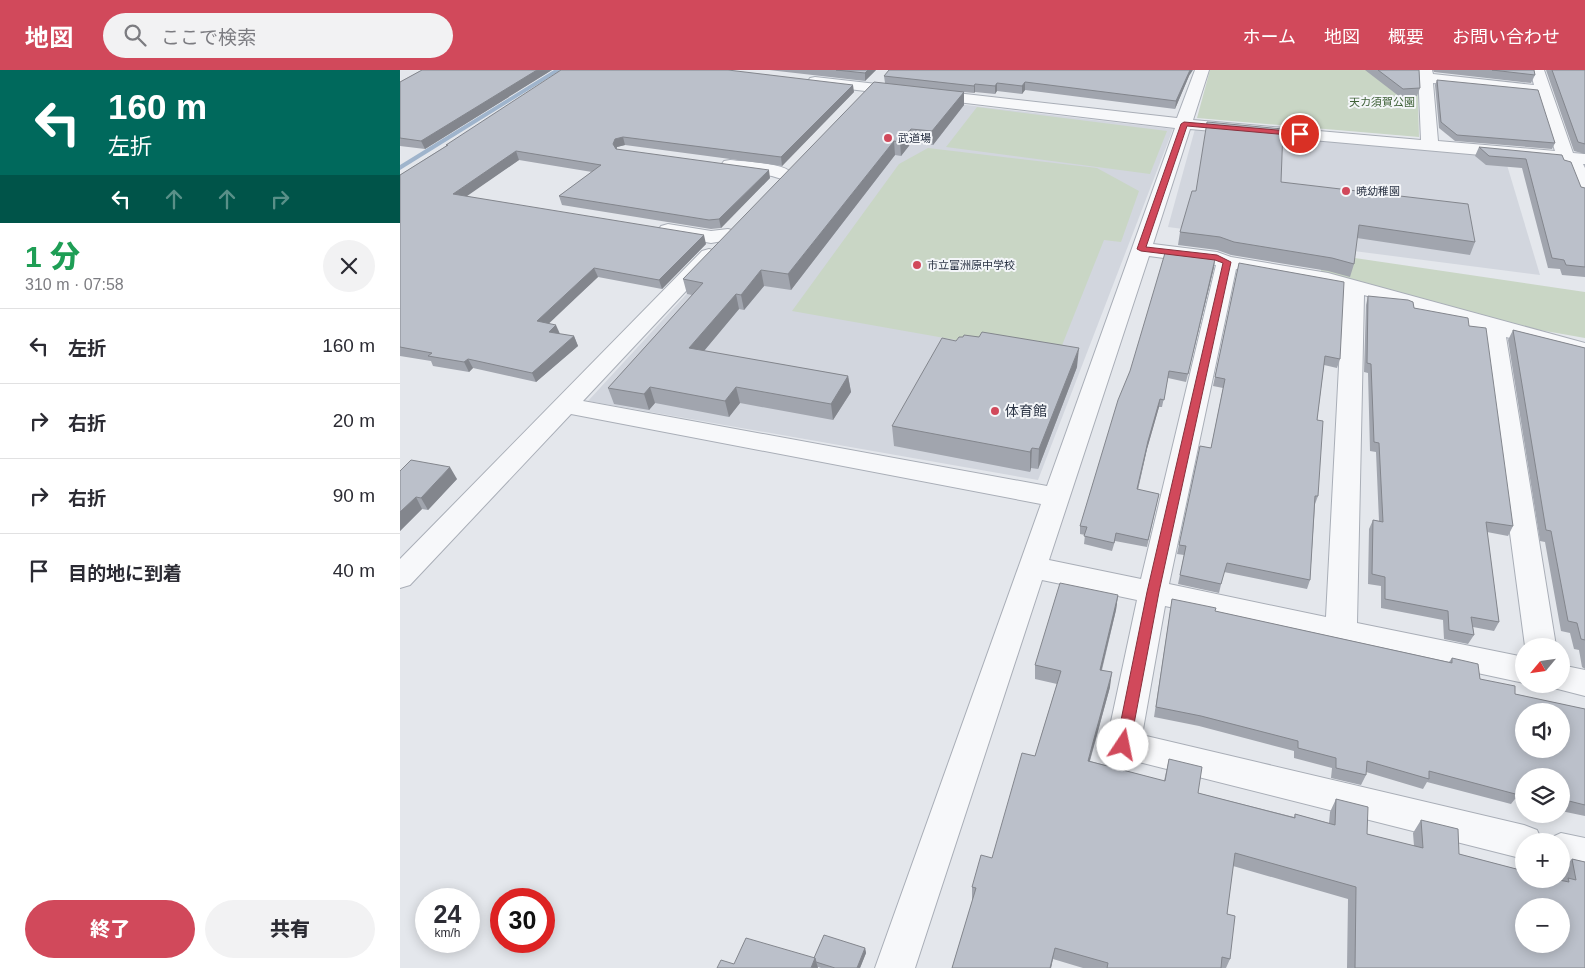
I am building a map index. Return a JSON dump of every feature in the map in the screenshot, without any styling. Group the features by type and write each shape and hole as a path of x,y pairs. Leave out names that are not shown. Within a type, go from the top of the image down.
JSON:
{"street":[{"path":"895,968 1202,70"},
{"path":"1537,70 1568,164 1576,167 1584,188"},
{"path":"1430,146 1425,74 1543,90"},
{"path":"802,80 1184,124 1585,159"},
{"path":"710,163 776,171 785,175"},
{"path":"400,577 735,229 711,237 654,228"},
{"path":"1141,249 1217,258 1227,262 1275,268 1354,286 1494,328 1585,350"},
{"path":"1227,262 1153,592 1123,745 1515,840"},
{"path":"1341,632 1354,286"},
{"path":"1494,328 1539,638"},
{"path":"566,405 1055,497"},
{"path":"1032,567 1515,668"},
{"path":"1570,680 1585,683"},
{"path":"1570,853 1585,856"}],"shaded area":[{"name":"市立富洲原中学校","path":"871,94 1173,129 1038,480 588,401"},
{"name":"暁幼稚園","path":"1195,129 1504,155 1540,275 1168,227"}],"green space":[{"name":"天カ須賀公園","path":"1210,70 1417,70 1419,137 1197,118"},
{"path":"977,107 1167,131 1150,174 946,147"},
{"path":"928,148 1097,168 1139,191 1121,242 1104,240 1057,358 792,311 899,164"},
{"path":"1321,253 1585,292 1585,338 1489,321 1321,273"}],"building":[{"path":"422,70 537,70 421,141 400,138 400,82"},
{"path":"561,70 728,70 853,85 781,157 623,137 615,139 613,144 616,149 769,170 719,219 709,220 559,196 601,165 516,151 453,194 704,235 659,280 594,268 537,321 556,325 549,332 574,336 532,373 468,359 464,362 428,356 432,353 400,347 400,175"},
{"path":"836,70 868,70 865,73"},
{"path":"889,70 1190,70 1176,101 1025,82 1022,86 997,83 995,86 975,84 974,86 884,76"},
{"path":"1378,70 1419,70 1420,88 1403,89"},
{"path":"1492,70 1534,70 1535,75"},
{"path":"1552,70 1585,70 1585,144 1578,142"},
{"path":"1437,80 1538,90 1555,143 1457,135 1441,122"},
{"path":"874,82 964,92 932,131 911,129 900,142 894,141 788,274 761,270 741,295 736,294 689,348 848,376 831,404 736,387 725,401 650,387 644,394 608,388 703,283 683,279"},
{"path":"1207,122 1283,129 1281,182 1468,204 1475,242 1359,225 1354,264 1332,258 1234,242 1220,237 1180,232 1192,191 1196,191"},
{"path":"1479,147 1562,155 1564,160 1571,162 1581,187 1585,188 1585,267 1566,265 1564,260 1552,258 1526,159 1489,156"},
{"path":"1165,253 1215,259 1188,374 1169,371 1164,400 1160,399 1148,441 1137,489 1159,494 1148,540 1116,533 1114,543 1084,536 1087,527 1080,526 1118,400 1130,371"},
{"path":"1239,263 1344,282 1340,359 1325,356 1317,420 1323,421 1318,496 1315,496 1310,580 1227,563 1221,584 1180,575 1186,546 1179,545 1200,446 1211,448 1225,379 1215,377"},
{"path":"1368,296 1408,300 1413,302 1414,308 1468,318 1469,326 1486,328 1513,526 1486,522 1499,622 1471,617 1474,635 1449,630 1448,611 1385,599 1385,577 1372,574 1373,520 1383,522 1379,443 1374,442 1371,364 1367,363"},
{"path":"1513,330 1585,348 1585,640 1581,639 1577,623 1568,621 1551,531 1546,530"},
{"name":"体育館","path":"982,332 1079,348 1039,449 1032,448 1030,452 892,426 942,338 956,341 964,335 979,337"},
{"path":"411,460 450,467 421,498 416,497 400,512 400,471"},
{"path":"1060,583 1118,595 1100,670 1112,672 1088,761 1165,781 1169,759 1202,767 1198,793 1295,818 1295,814 1335,825 1336,799 1368,807 1367,834 1423,848 1421,820 1458,829 1459,854 1515,869 1515,888 1570,888 1570,878 1576,880 1572,859 1585,862 1585,968 1355,968 1356,887 1235,853 1227,914 1235,916 1230,959 1222,957 1221,968 1107,968 1108,963 1055,948 1050,968 952,968 976,888 972,887 981,855 992,858 1022,753 1035,756 1061,671 1035,665"},
{"path":"1172,599 1216,608 1215,611 1452,663 1452,658 1478,664 1480,679 1515,686 1515,694 1557,703 1515,703 1515,758 1570,758 1570,706 1585,709 1585,805 1570,801 1570,768 1515,768 1515,794 1429,771 1429,779 1367,761 1366,775 1336,768 1336,758 1298,748 1298,741 1201,716 1156,707"},
{"path":"824,935 865,948 857,968 835,968 816,962 814,958"},
{"path":"746,938 815,958 811,968 717,968 721,960 734,964"}],"waterway":[{"path":"400,168 558,70"}],"place":[{"name":"武道場","path":"888,138"},
{"name":"暁幼稚園","path":"1346,191"},
{"name":"市立富洲原中学校","path":"917,265"},
{"name":"体育館","path":"995,411"}],"route":[{"path":"1123,745 1153,592 1227,262 1217,258 1141,249 1184,124 1300,134"}]}
